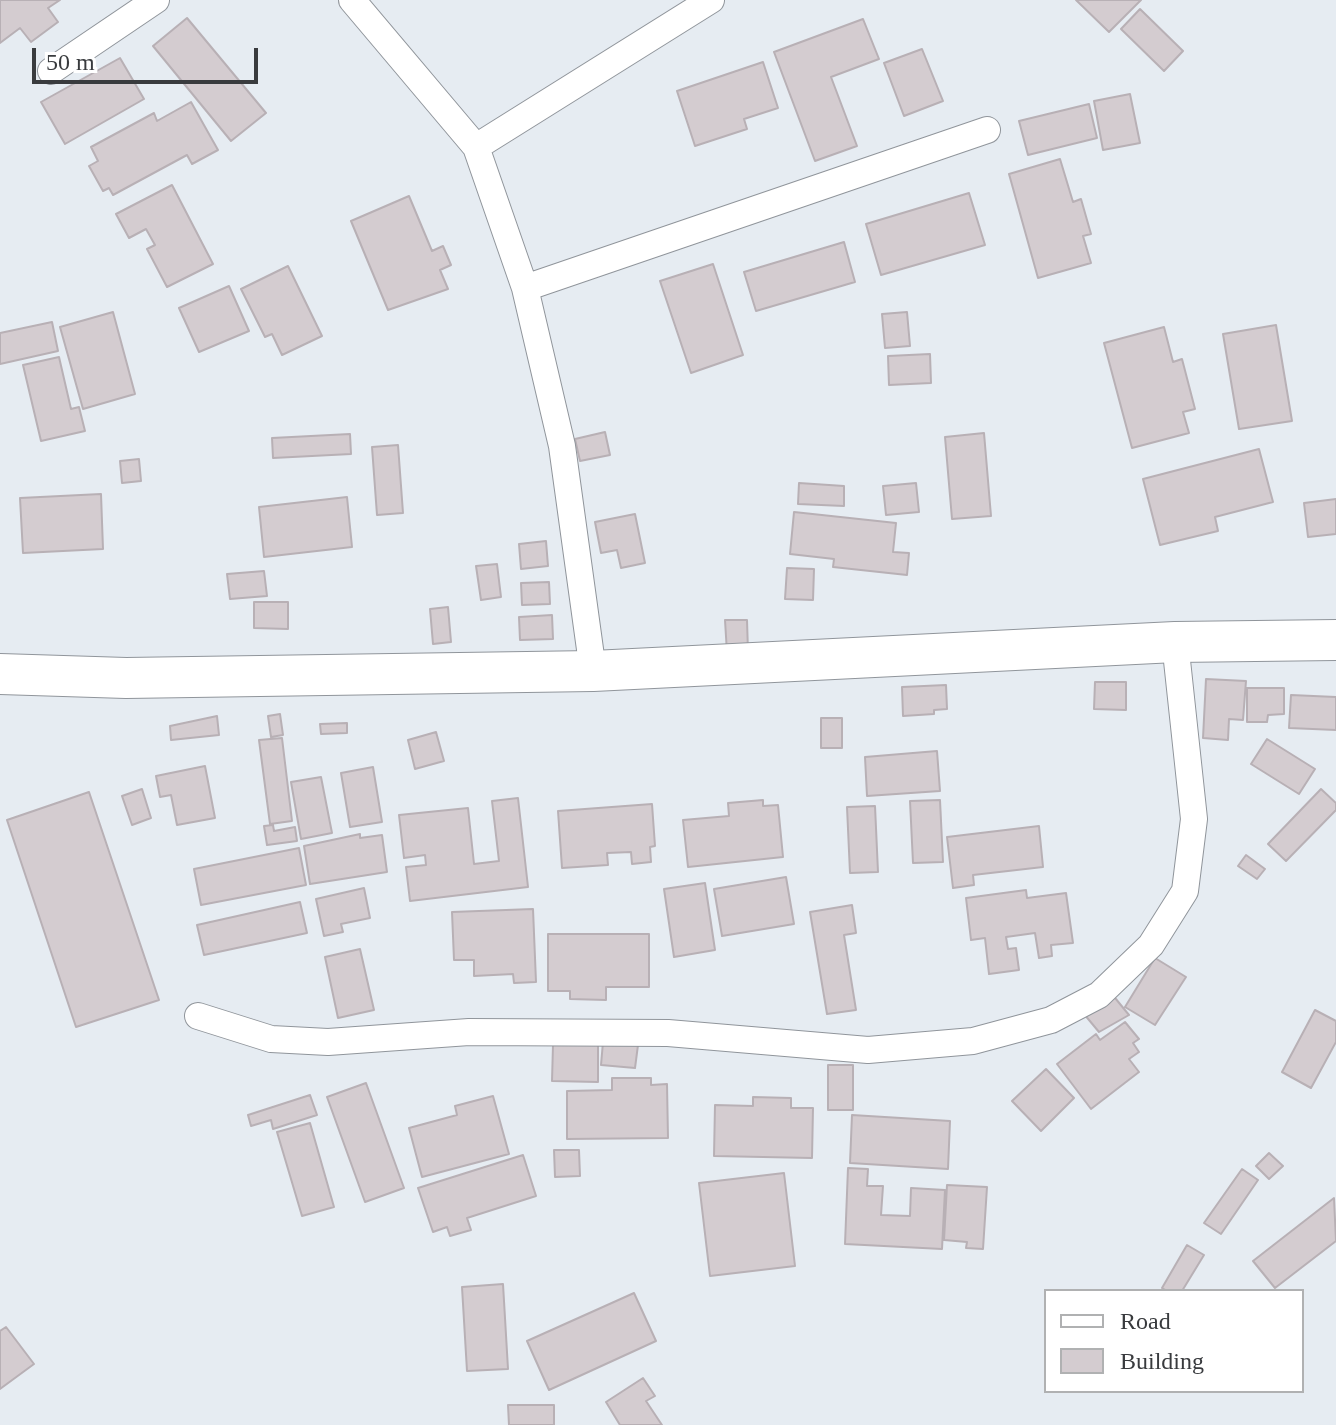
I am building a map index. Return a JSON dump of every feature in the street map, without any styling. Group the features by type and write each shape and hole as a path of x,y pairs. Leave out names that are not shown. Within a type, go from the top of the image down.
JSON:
{"main road":[{"path":"0,674 126,678 593,671 1175,642 1336,640"}],"street":[{"path":"51,71 156,0"},
{"path":"352,0 476,147 525,288 562,446 593,671"},
{"path":"476,147 711,0"},
{"path":"525,288 987,130"},
{"path":"198,1016 271,1039 328,1042 469,1032 668,1033 868,1050 973,1041 1051,1020 1099,995 1151,945 1185,891 1194,819 1175,642"}],"building":[{"path":"0,0 60,0 48,8 58,22 31,42 20,28 0,43"},
{"path":"1076,0 1141,0 1109,32"},
{"path":"1140,9 1183,51 1164,71 1121,29"},
{"path":"187,18 266,113 231,141 153,46"},
{"path":"863,19 879,59 831,77 857,146 815,161 774,52"},
{"path":"922,49 943,101 904,116 884,63"},
{"path":"120,58 144,99 65,144 41,102"},
{"path":"763,62 778,108 744,119 747,129 695,146 677,91"},
{"path":"1130,94 1140,143 1103,150 1094,101"},
{"path":"191,102 218,150 192,164 187,155 113,195 109,188 103,191 89,166 98,161 91,147 154,113 157,121"},
{"path":"1089,104 1097,138 1028,155 1019,121"},
{"path":"1060,159 1073,202 1081,199 1091,234 1083,236 1091,263 1038,278 1009,174"},
{"path":"172,185 213,264 167,287 147,249 155,245 146,229 129,238 116,214"},
{"path":"969,193 985,245 881,275 866,224"},
{"path":"409,196 432,251 443,246 451,265 440,270 448,289 388,310 351,221"},
{"path":"844,242 855,282 756,311 744,272"},
{"path":"713,264 743,355 691,373 660,281"},
{"path":"288,266 322,336 282,355 272,334 265,337 241,289"},
{"path":"229,286 249,331 199,352 179,308"},
{"path":"113,312 135,394 83,409 60,327"},
{"path":"907,312 910,346 885,348 882,314"},
{"path":"52,322 58,351 0,364 0,333"},
{"path":"1276,325 1292,421 1239,429 1223,334"},
{"path":"1164,327 1173,362 1182,359 1195,409 1183,412 1189,433 1132,448 1104,343"},
{"path":"930,354 931,383 889,385 888,356"},
{"path":"59,357 71,409 79,407 85,431 41,441 23,365"},
{"path":"605,432 610,455 580,461 575,439"},
{"path":"984,433 991,516 952,519 945,437"},
{"path":"350,434 351,454 273,458 272,438"},
{"path":"398,445 403,513 377,515 372,447"},
{"path":"1259,449 1273,502 1215,517 1218,531 1160,545 1143,479"},
{"path":"139,459 141,481 122,483 120,461"},
{"path":"799,483 844,486 844,506 798,504"},
{"path":"916,483 919,512 886,515 883,486"},
{"path":"101,494 103,549 23,553 20,498"},
{"path":"347,497 352,547 264,557 259,507"},
{"path":"1336,499 1336,534 1308,537 1304,503"},
{"path":"794,512 896,523 893,552 909,553 907,575 833,567 834,559 790,554"},
{"path":"635,514 645,563 621,568 617,550 601,553 595,522"},
{"path":"546,541 548,566 521,569 519,544"},
{"path":"497,564 501,597 481,600 476,566"},
{"path":"787,568 814,569 813,600 785,599"},
{"path":"264,571 267,596 230,599 227,574"},
{"path":"549,582 550,604 522,605 521,583"},
{"path":"254,602 288,602 288,629 254,628"},
{"path":"448,607 451,642 433,644 430,609"},
{"path":"552,615 553,639 520,640 519,617"},
{"path":"725,620 747,620 748,652 727,653"},
{"path":"1206,679 1246,681 1243,720 1229,719 1228,740 1203,738"},
{"path":"1095,682 1126,682 1126,710 1094,709"},
{"path":"946,685 947,709 934,710 934,714 903,716 902,687"},
{"path":"1247,688 1284,688 1284,714 1268,715 1267,722 1247,722"},
{"path":"1291,695 1336,697 1336,730 1289,728"},
{"path":"280,714 283,735 271,737 268,716"},
{"path":"217,716 219,735 171,740 170,726"},
{"path":"821,718 842,718 842,748 821,748"},
{"path":"347,723 347,733 321,734 320,724"},
{"path":"436,732 444,761 415,769 408,740"},
{"path":"282,738 292,821 270,824 259,740"},
{"path":"1267,739 1315,769 1299,794 1251,764"},
{"path":"937,751 940,791 867,796 865,757"},
{"path":"205,766 215,818 177,825 171,795 160,797 156,776"},
{"path":"373,767 382,822 350,827 341,773"},
{"path":"321,777 332,833 301,839 291,782"},
{"path":"142,789 151,818 132,825 122,796"},
{"path":"1321,789 1336,803 1336,810 1286,861 1268,844"},
{"path":"89,792 159,1000 76,1027 7,820"},
{"path":"518,798 528,887 410,901 406,867 426,865 425,855 404,858 399,815 468,808 474,864 499,861 492,801"},
{"path":"763,800 763,806 778,805 783,857 688,867 683,820 729,816 728,803"},
{"path":"940,800 943,862 913,863 910,801"},
{"path":"652,804 655,846 650,847 651,862 632,864 631,852 607,853 608,865 562,868 558,811"},
{"path":"875,806 878,872 850,873 847,807"},
{"path":"273,825 274,831 295,827 297,841 267,845 264,826"},
{"path":"1039,826 1043,867 973,875 974,885 953,888 947,837"},
{"path":"360,834 360,838 382,835 387,872 310,884 304,846"},
{"path":"299,848 306,885 201,905 194,869"},
{"path":"1246,855 1265,869 1257,879 1238,866"},
{"path":"786,877 794,924 722,936 714,889"},
{"path":"705,883 715,950 674,957 664,889"},
{"path":"364,888 370,918 341,924 343,932 324,936 316,899"},
{"path":"1026,890 1027,898 1066,893 1073,943 1051,945 1052,956 1039,958 1035,933 1006,937 1008,949 1016,948 1019,970 989,974 985,938 971,940 966,898"},
{"path":"300,902 307,933 204,955 197,925"},
{"path":"852,905 856,933 844,935 856,1010 827,1014 810,912"},
{"path":"533,909 536,982 514,983 513,974 474,976 474,960 454,960 452,912"},
{"path":"548,934 649,934 649,987 606,987 606,1000 570,999 570,991 548,991"},
{"path":"360,949 374,1010 338,1018 325,957"},
{"path":"1155,958 1186,977 1155,1025 1125,1007"},
{"path":"1111,993 1129,1015 1099,1032 1084,1014"},
{"path":"1315,1010 1336,1021 1336,1042 1311,1088 1282,1072"},
{"path":"1125,1022 1139,1039 1133,1043 1139,1052 1129,1059 1139,1072 1091,1109 1057,1064 1096,1034 1100,1040"},
{"path":"603,1042 638,1045 635,1068 601,1065"},
{"path":"553,1045 598,1045 598,1082 552,1081"},
{"path":"828,1065 853,1065 853,1110 828,1110"},
{"path":"1046,1069 1074,1098 1041,1131 1012,1101"},
{"path":"612,1078 651,1078 651,1085 667,1084 668,1138 567,1139 567,1091 612,1090"},
{"path":"366,1083 404,1188 365,1202 327,1097"},
{"path":"310,1095 317,1115 273,1129 271,1120 251,1126 248,1115"},
{"path":"493,1096 509,1154 422,1177 409,1128 457,1115 455,1106"},
{"path":"753,1097 791,1098 791,1108 813,1108 812,1158 714,1156 715,1105 753,1106"},
{"path":"852,1115 950,1121 948,1169 850,1163"},
{"path":"310,1123 334,1207 302,1216 277,1132"},
{"path":"554,1150 579,1150 580,1176 555,1177"},
{"path":"1269,1153 1283,1166 1269,1179 1256,1166"},
{"path":"523,1155 536,1196 467,1218 471,1230 450,1236 447,1227 433,1232 418,1188"},
{"path":"848,1168 868,1169 867,1186 883,1186 881,1215 910,1216 911,1188 945,1190 942,1249 845,1244"},
{"path":"1242,1169 1258,1180 1221,1234 1204,1223"},
{"path":"784,1173 795,1266 710,1276 699,1183"},
{"path":"947,1185 987,1187 983,1249 966,1248 967,1242 944,1240"},
{"path":"1334,1198 1336,1241 1275,1288 1253,1261"},
{"path":"1187,1245 1204,1255 1183,1289 1162,1288"},
{"path":"503,1284 508,1369 467,1371 462,1287"},
{"path":"634,1293 656,1341 549,1390 527,1341"},
{"path":"6,1327 34,1364 0,1389 0,1331"},
{"path":"643,1378 655,1396 646,1401 662,1425 620,1425 606,1402"},
{"path":"508,1405 554,1405 554,1425 509,1425"}]}
